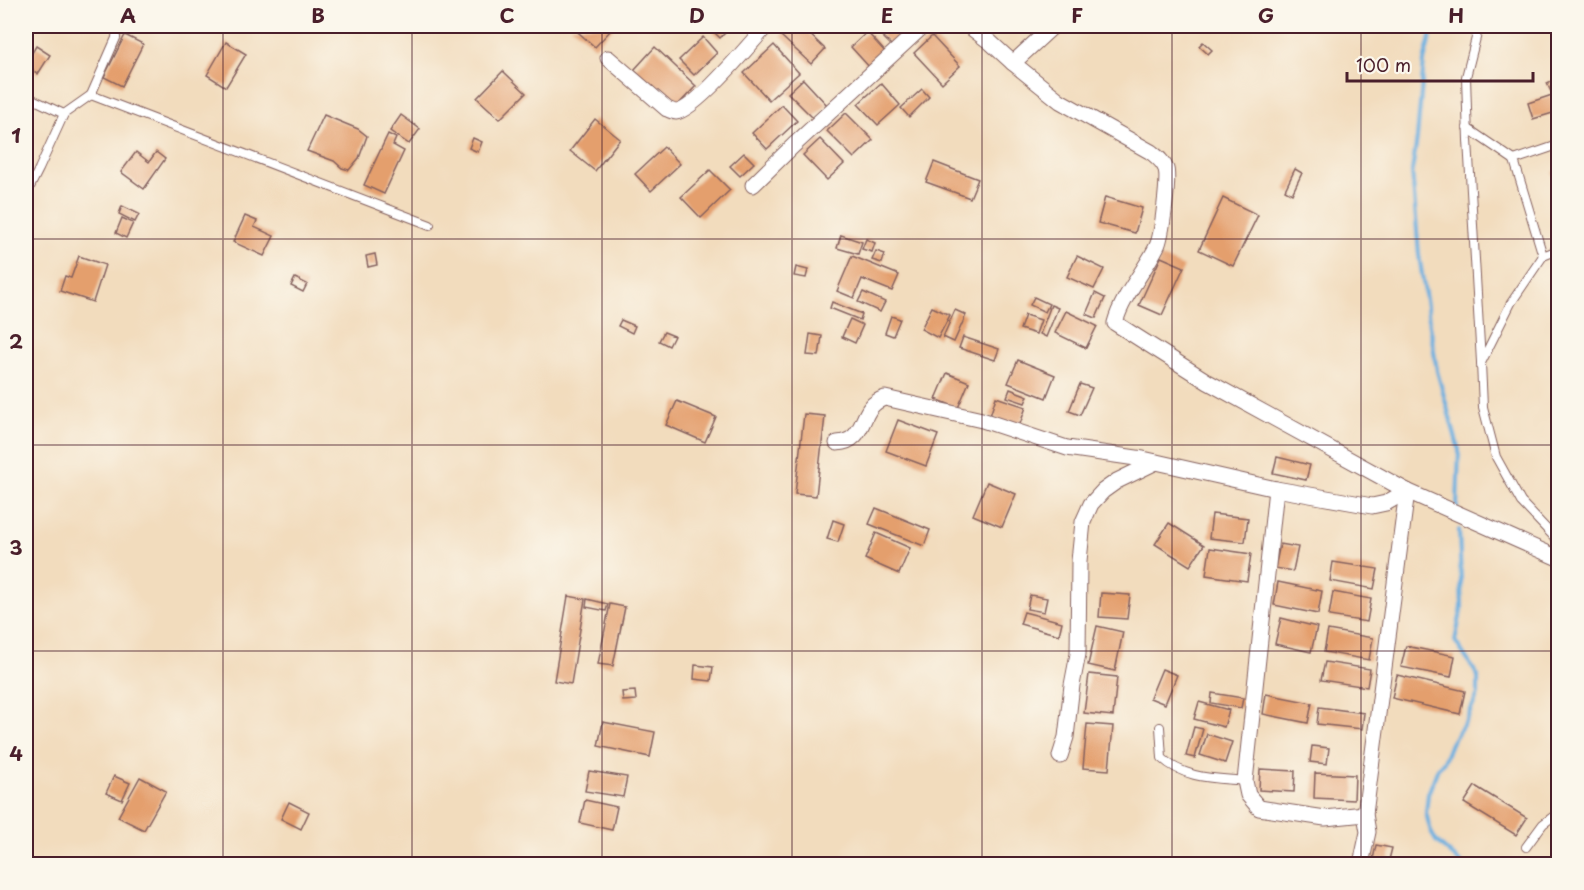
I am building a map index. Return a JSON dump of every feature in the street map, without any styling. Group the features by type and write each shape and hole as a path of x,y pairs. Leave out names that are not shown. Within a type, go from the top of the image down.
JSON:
{"street":[{"path":"608,58 667,109 676,112 686,107 719,77 766,26"},
{"path":"753,185 923,26"},
{"path":"969,26 1060,101 1151,152 1162,161 1167,172 1167,188 1159,243 1120,309 1115,322 1208,382 1407,491 1558,558"},
{"path":"1013,63 1053,26"},
{"path":"837,443 845,443 853,438 860,429 869,408 876,400 885,398 982,420 1067,448 1156,462 1276,489 1372,506 1386,503 1407,491"},
{"path":"1060,756 1066,737 1078,654 1079,561 1083,522 1091,504 1103,491 1117,481 1156,462"},
{"path":"1276,489 1245,781 1248,795 1259,808 1325,818 1365,814"},
{"path":"1361,864 1368,832 1365,814 1407,491"}],"lane":[{"path":"26,195 64,114 91,95 116,38 117,26"},
{"path":"1479,26 1466,77 1483,407 1496,457 1521,502 1557,537"},
{"path":"91,95 430,225"},
{"path":"26,96 64,114"},
{"path":"1467,128 1514,160 1543,256"},
{"path":"1514,160 1558,145"},
{"path":"1481,363 1511,303 1543,256 1558,250"},
{"path":"1160,727 1162,758 1171,767 1200,777 1245,781"},
{"path":"1526,848 1543,824 1558,813"}],"building":[{"path":"571,26 610,26 613,28 595,47"},
{"path":"710,26 732,26 720,38"},
{"path":"791,26 801,26 825,49 811,64 781,36"},
{"path":"892,26 918,26 894,48 881,35"},
{"path":"867,32 887,54 871,69 851,47"},
{"path":"125,35 143,44 122,86 104,77"},
{"path":"932,36 960,66 942,83 914,53"},
{"path":"703,37 717,53 694,75 679,60"},
{"path":"226,42 246,54 226,87 207,75"},
{"path":"1203,42 1212,50 1208,54 1199,46"},
{"path":"774,45 799,73 769,100 744,73"},
{"path":"36,46 50,55 38,74 26,66"},
{"path":"655,47 696,86 675,108 634,70"},
{"path":"503,71 526,93 500,119 477,98"},
{"path":"1558,78 1558,94 1553,96 1547,83"},
{"path":"803,79 827,105 813,118 788,93"},
{"path":"881,83 900,105 878,125 858,104"},
{"path":"922,89 929,97 909,117 901,108"},
{"path":"1552,95 1556,112 1533,119 1528,103"},
{"path":"782,105 797,121 767,149 752,133"},
{"path":"846,113 873,140 854,158 827,131"},
{"path":"324,115 358,129 367,136 359,158 349,170 342,168 334,161 307,151"},
{"path":"401,115 420,129 409,144 390,131"},
{"path":"595,119 620,139 595,171 570,151"},
{"path":"388,134 396,138 393,145 404,151 384,194 364,185"},
{"path":"473,138 482,142 478,152 469,148"},
{"path":"820,139 844,164 827,180 803,155"},
{"path":"664,147 680,164 651,191 635,174"},
{"path":"136,152 149,162 156,152 165,159 144,189 121,172"},
{"path":"744,153 754,163 740,176 730,166"},
{"path":"934,162 978,179 970,198 926,182"},
{"path":"1295,169 1302,173 1292,194 1285,190"},
{"path":"710,170 730,190 701,218 681,197"},
{"path":"1558,170 1558,193 1552,172"},
{"path":"1105,197 1142,208 1135,233 1098,223"},
{"path":"1223,198 1258,215 1233,266 1199,250"},
{"path":"122,206 139,214 135,222 119,214"},
{"path":"245,216 257,221 254,227 274,236 264,256 233,242"},
{"path":"122,218 133,223 126,238 116,233"},
{"path":"841,235 862,242 858,254 837,248"},
{"path":"866,239 875,243 872,252 862,249"},
{"path":"876,251 885,254 882,263 872,260"},
{"path":"375,254 377,265 368,267 366,256"},
{"path":"79,256 105,265 93,302 60,291 65,276 71,278"},
{"path":"852,256 899,275 892,291 862,279 854,298 837,291"},
{"path":"1077,256 1104,269 1094,289 1067,277"},
{"path":"1161,257 1184,267 1162,315 1139,305"},
{"path":"796,267 808,270 806,278 794,276"},
{"path":"295,278 307,284 303,292 291,286"},
{"path":"863,292 885,302 880,312 858,302"},
{"path":"1095,293 1105,298 1096,318 1086,314"},
{"path":"1034,297 1049,304 1045,312 1030,305"},
{"path":"832,302 862,314 860,320 830,308"},
{"path":"1051,305 1058,308 1046,337 1040,334"},
{"path":"932,307 950,315 938,338 921,329"},
{"path":"955,310 966,315 954,342 943,337"},
{"path":"1066,311 1097,326 1086,348 1055,333"},
{"path":"1025,315 1041,320 1036,334 1020,329"},
{"path":"891,316 900,319 893,336 885,333"},
{"path":"850,319 863,325 855,343 842,337"},
{"path":"621,320 635,326 632,333 618,326"},
{"path":"664,332 674,336 669,346 659,341"},
{"path":"810,334 822,336 819,356 807,355"},
{"path":"963,337 999,349 995,360 959,348"},
{"path":"1018,360 1055,375 1046,398 1008,383"},
{"path":"947,373 969,382 958,408 936,399"},
{"path":"1080,384 1092,388 1080,415 1069,411"},
{"path":"1010,389 1028,396 1025,403 1007,397"},
{"path":"996,397 1026,407 1019,427 990,416"},
{"path":"677,401 716,417 705,442 666,425"},
{"path":"804,414 825,416 816,496 795,494"},
{"path":"898,420 938,435 926,466 886,451"},
{"path":"1277,457 1310,465 1306,480 1273,473"},
{"path":"987,482 1016,494 1002,527 973,515"},
{"path":"876,508 930,530 924,546 869,524"},
{"path":"1212,514 1248,518 1245,542 1209,538"},
{"path":"833,520 844,524 838,542 827,539"},
{"path":"1169,523 1204,545 1190,566 1155,544"},
{"path":"876,533 910,548 899,574 865,559"},
{"path":"1280,544 1298,547 1293,571 1275,568"},
{"path":"1210,548 1251,554 1247,581 1206,575"},
{"path":"1333,562 1378,569 1374,589 1330,581"},
{"path":"1278,582 1322,591 1318,614 1274,605"},
{"path":"1333,592 1371,599 1367,622 1329,616"},
{"path":"1101,593 1130,595 1127,619 1099,617"},
{"path":"1030,595 1047,598 1044,612 1027,609"},
{"path":"568,596 585,599 571,684 554,681"},
{"path":"587,599 608,604 606,611 586,607"},
{"path":"610,604 625,607 613,666 598,664"},
{"path":"1024,612 1062,622 1059,635 1020,624"},
{"path":"1281,618 1317,627 1311,652 1275,644"},
{"path":"1097,626 1123,632 1115,671 1088,665"},
{"path":"1328,630 1373,638 1369,660 1324,652"},
{"path":"1406,646 1455,656 1451,677 1401,667"},
{"path":"1325,662 1370,669 1367,687 1321,680"},
{"path":"695,665 713,667 711,681 694,679"},
{"path":"1162,669 1177,675 1165,704 1150,698"},
{"path":"1089,674 1117,677 1113,716 1084,713"},
{"path":"1397,675 1465,691 1460,714 1392,698"},
{"path":"635,691 636,700 623,701 622,692"},
{"path":"1212,693 1243,698 1241,708 1211,703"},
{"path":"1266,694 1312,703 1308,723 1263,714"},
{"path":"1199,702 1229,710 1224,727 1194,719"},
{"path":"1319,707 1364,713 1362,729 1317,724"},
{"path":"603,722 655,732 650,757 598,746"},
{"path":"1087,724 1113,726 1109,770 1083,768"},
{"path":"1194,727 1203,729 1195,758 1186,756"},
{"path":"1207,734 1232,742 1225,763 1200,755"},
{"path":"1312,746 1329,748 1327,764 1310,762"},
{"path":"1260,769 1295,771 1294,792 1259,790"},
{"path":"589,771 627,777 623,797 585,791"},
{"path":"1315,773 1355,775 1354,800 1314,798"},
{"path":"114,776 130,783 122,800 106,793"},
{"path":"140,777 166,791 144,830 118,817"},
{"path":"1475,786 1527,818 1516,835 1464,803"},
{"path":"585,800 617,807 612,830 580,823"},
{"path":"289,802 309,812 301,829 281,819"},
{"path":"1376,845 1392,848 1388,864 1372,864"}],"waterway":[{"path":"1433,26 1424,61 1412,171 1419,255 1437,371 1459,450 1457,507"},
{"path":"1459,530 1462,607 1455,641 1478,676 1478,694 1467,719 1438,768 1428,794 1426,813 1436,841 1462,864"}]}
